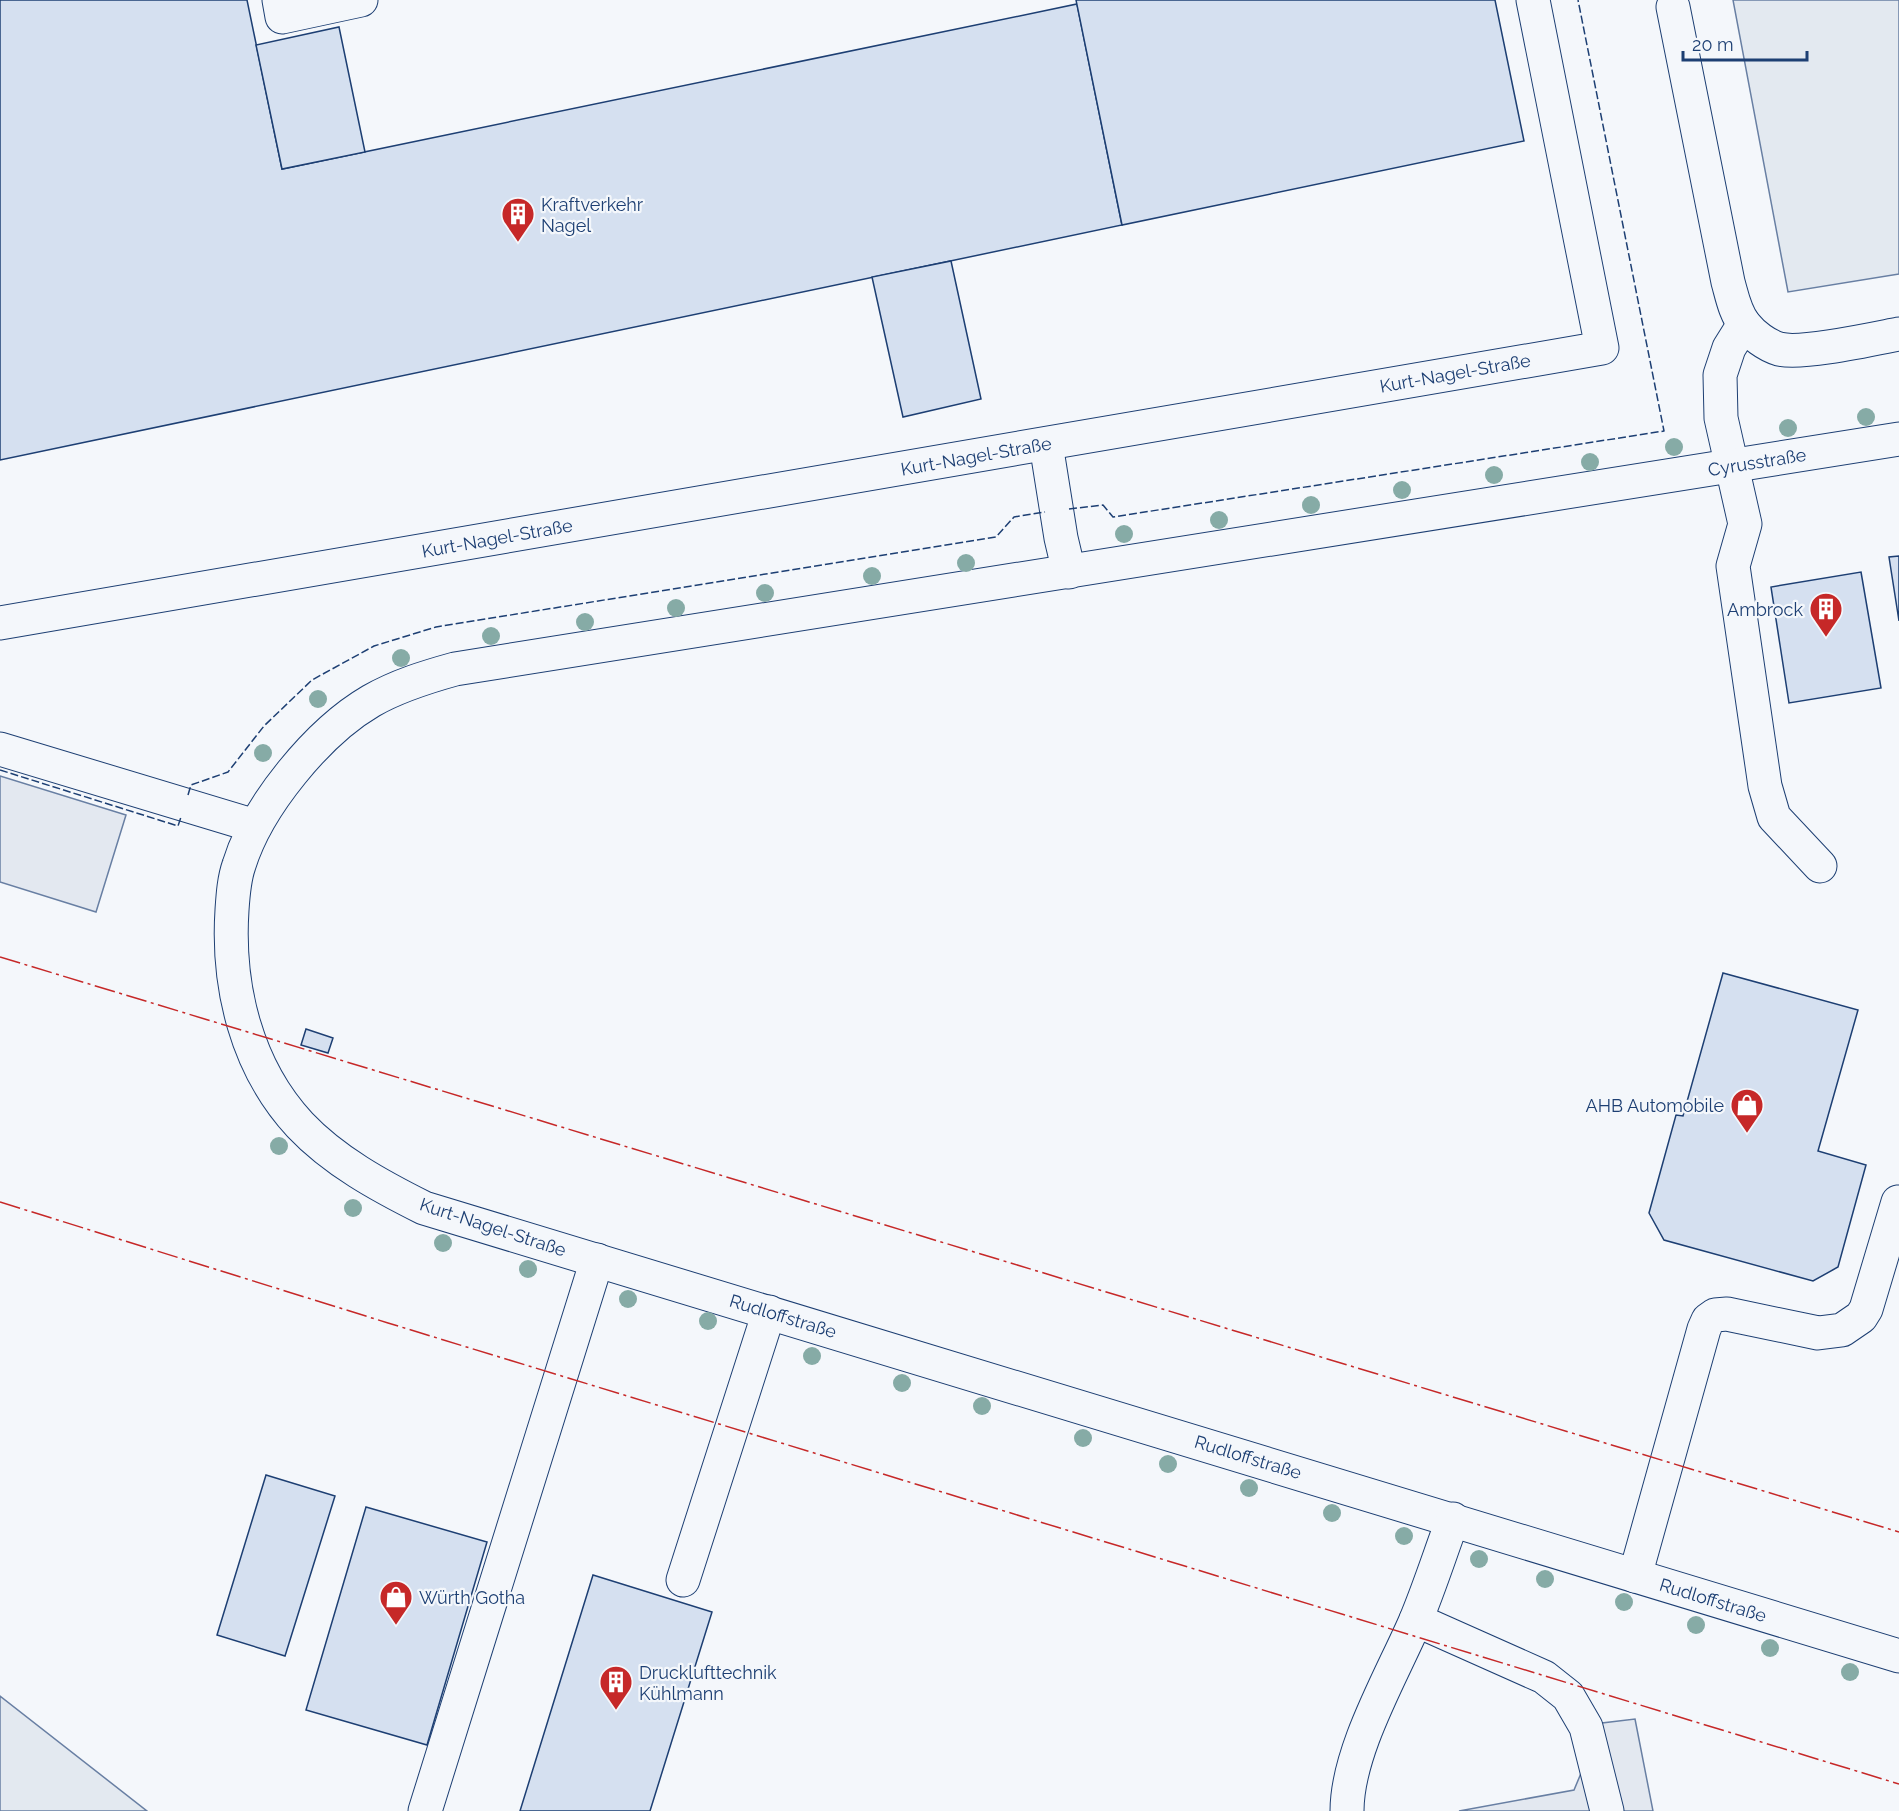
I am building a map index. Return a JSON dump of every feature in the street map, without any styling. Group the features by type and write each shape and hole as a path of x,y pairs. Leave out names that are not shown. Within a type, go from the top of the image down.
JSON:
{"street":[{"path":"279,0 282,16 361,0"},
{"name":"Kurt-Nagel-Straße","path":"0,623 1602,348 1533,0"},
{"path":"1673,8 1728,282 1734,305 1744,324 1758,338 1779,349 1804,350 1899,334"},
{"path":"1744,324 1729,348 1720,375 1721,418 1745,524 1732,566 1765,786 1774,817 1820,866"},
{"name":"Cyrusstraße","path":"1616,485 1899,439"},
{"path":"1046,444 1061,538 1070,572"},
{"name":"Kurt-Nagel-Straße","path":"597,1260 424,1208 375,1183 322,1146 299,1124 261,1069 248,1038 232,976 230,935 238,865 255,826 286,780 324,736 370,701 412,682 455,669 1616,485"},
{"path":"0,749 255,826"},
{"path":"1635,1576 1693,1364 1708,1320 1715,1315 1727,1314 1818,1333 1832,1333 1853,1324 1866,1309 1898,1202"},
{"path":"425,1811 597,1260"},
{"name":"Rudloffstraße","path":"597,1260 1899,1656"},
{"path":"683,1580 769,1312"},
{"path":"1347,1811 1358,1752 1416,1620 1453,1519"},
{"path":"1416,1620 1544,1677 1568,1696 1586,1727 1606,1811"}],"shaded area":[{"path":"1733,0 1899,0 1899,274 1788,292"},
{"path":"0,776 126,815 96,912 0,882"},
{"path":"0,1696 147,1811 0,1811"},
{"path":"1635,1719 1653,1811 1459,1811 1574,1790 1602,1723"}],"building":[{"name":"Kraftverkehr Nagel","path":"0,0 247,0 282,169 1077,4 1122,225 0,460"},
{"path":"1076,0 1495,0 1524,141 1122,225"},
{"path":"339,27 365,152 282,169 256,45"},
{"path":"951,261 981,399 903,417 872,277"},
{"path":"1899,556 1899,621 1889,557"},
{"name":"Ambrock","path":"1861,572 1881,688 1789,703 1771,587"},
{"name":"AHB Automobile","path":"1723,973 1858,1010 1818,1151 1866,1165 1838,1267 1813,1281 1664,1240 1649,1213 1676,1115 1683,1116"},
{"path":"306,1029 333,1038 328,1053 301,1045"},
{"path":"266,1475 335,1496 285,1656 217,1635"},
{"name":"Würth Gotha","path":"366,1507 487,1542 427,1745 306,1710"},
{"name":"Drucklufttechnik Kühlmann","path":"593,1575 712,1612 650,1811 520,1811"}],"fence":[{"path":"1069,509 1103,505 1113,517 1664,431 1578,0"},
{"path":"188,795 191,785 228,772 264,726 312,680 374,646 436,627 996,537 1014,517 1045,512"},
{"path":"0,770 178,826 181,817"}],"power":[{"path":"0,957 1899,1532"},
{"path":"0,1202 388,1323 1899,1784"}],"place":[{"name":"Kraftverkehr Nagel","path":"518,243"},
{"name":"Ambrock","path":"1826,638"},
{"name":"AHB Automobile","path":"1747,1134"},
{"name":"Würth Gotha","path":"396,1626"},
{"name":"Drucklufttechnik Kühlmann","path":"616,1711"}]}
